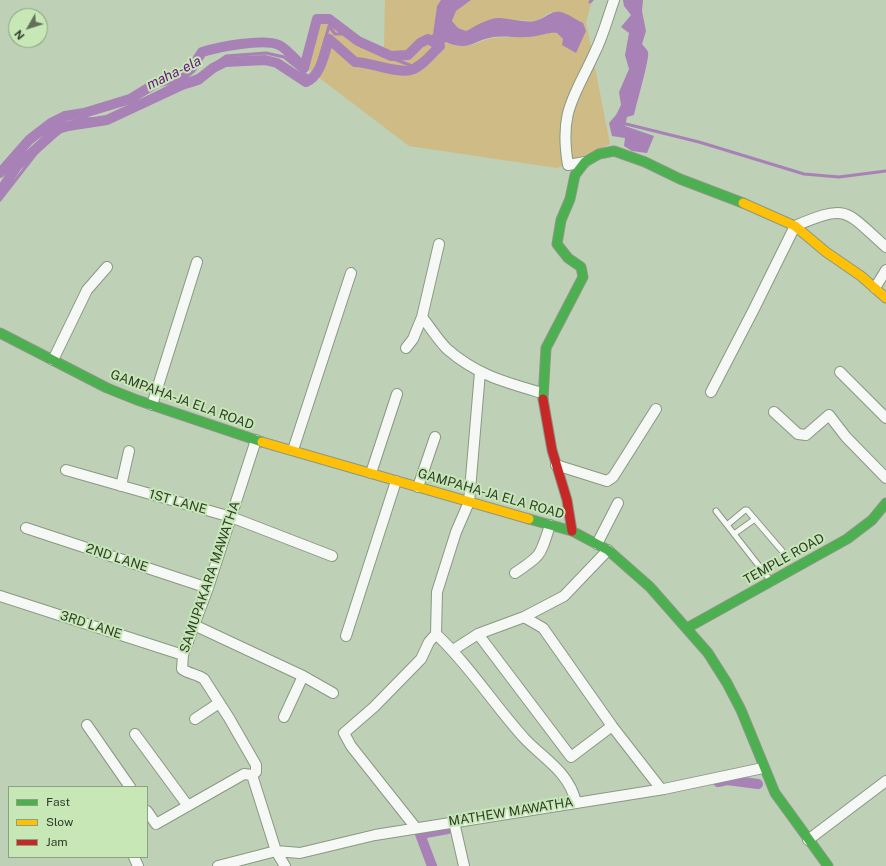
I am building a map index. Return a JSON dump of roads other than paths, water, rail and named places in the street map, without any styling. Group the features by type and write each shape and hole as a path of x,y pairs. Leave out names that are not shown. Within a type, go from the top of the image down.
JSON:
{"main road":[{"path":"572,531 567,500 552,450 542,393 546,348 583,277 582,267 568,258 558,244 561,220 570,199 575,175 585,162 599,154 614,151 645,162 680,179 795,226 826,252 845,264 886,298"},
{"name":"GAMPAHA-JA ELA ROAD","path":"0,333 107,388 152,405 256,440 572,531 608,550 650,587 708,654 727,683 741,710 763,768 781,803 828,866"},
{"name":"TEMPLE ROAD","path":"687,628 847,539 872,520 886,503"}],"street":[{"path":"585,162 568,165 565,146 566,116 574,92 596,51 614,0"},
{"path":"711,392 754,310 795,226 820,216 841,212 849,215 886,247"},
{"path":"406,348 413,339 422,317 439,244"},
{"path":"152,405 179,326 197,262"},
{"path":"53,360 86,290 107,267"},
{"path":"875,288 886,270"},
{"path":"293,450 351,273"},
{"path":"422,317 446,348 480,372 488,376 542,393"},
{"path":"416,828 351,746 344,733 374,707 421,659 429,642 436,634 437,592 456,532 469,502 480,372"},
{"path":"840,372 886,418"},
{"path":"372,474 397,394"},
{"path":"556,465 607,481 613,477 656,410"},
{"path":"774,412 798,434 806,435 829,415 846,437 886,478"},
{"path":"418,487 434,437"},
{"name":"SAMUPAKARA MAWATHA","path":"256,440 208,588 183,655 182,670 204,679 256,765 256,772 252,775 276,851"},
{"path":"121,486 129,452"},
{"name":"1ST LANE","path":"66,470 231,517 332,556"},
{"path":"346,636 396,481"},
{"path":"597,544 618,503"},
{"path":"515,573 536,560 542,552 550,525"},
{"name":"2ND LANE","path":"26,528 208,588"},
{"path":"453,650 478,634 524,616 564,596 608,550"},
{"name":"3RD LANE","path":"0,596 183,655"},
{"path":"524,616 543,628 612,726 661,789"},
{"path":"194,625 302,676 333,693"},
{"path":"436,634 453,650 526,739 554,764 574,792 576,802"},
{"path":"478,634 571,757 612,726"},
{"path":"284,717 302,676"},
{"path":"195,719 219,704"},
{"path":"87,725 129,786"},
{"path":"135,734 188,806"},
{"name":"MATHEW MAWATHA","path":"218,866 276,851 300,853 375,835 661,789 763,768"},
{"path":"148,812 156,824 244,774 252,775"},
{"path":"808,840 886,781"},
{"path":"454,822 464,866"},
{"path":"276,851 285,866"}],"lane":[{"path":"726,525 747,510 783,552"},
{"path":"716,511 771,581"},
{"path":"734,534 755,519"}],"waterway":[{"name":"maha-ela","path":"0,173 29,140 51,123 65,116 84,113 130,99 158,82 180,78 191,69 202,52 241,44 263,42 272,43 285,49 304,68 317,19 329,19 358,41 391,56 408,55 420,43 428,39 440,46 423,63 411,70 405,71 355,62 329,39 319,70 306,82 277,63 265,60 225,62 213,68 198,80 182,85 107,120 58,129 17,166 0,192"},
{"name":"maha-ela","path":"0,200 42,146 79,118 103,120 164,89 199,75 226,56 266,53 284,57 310,78 318,65 329,26 335,34 346,34 361,46 412,66 427,56 439,43"},
{"path":"622,123 699,142 804,174 839,177 886,171"},
{"path":"718,782 727,780 758,784"},
{"path":"432,866 420,834 448,829"}]}
